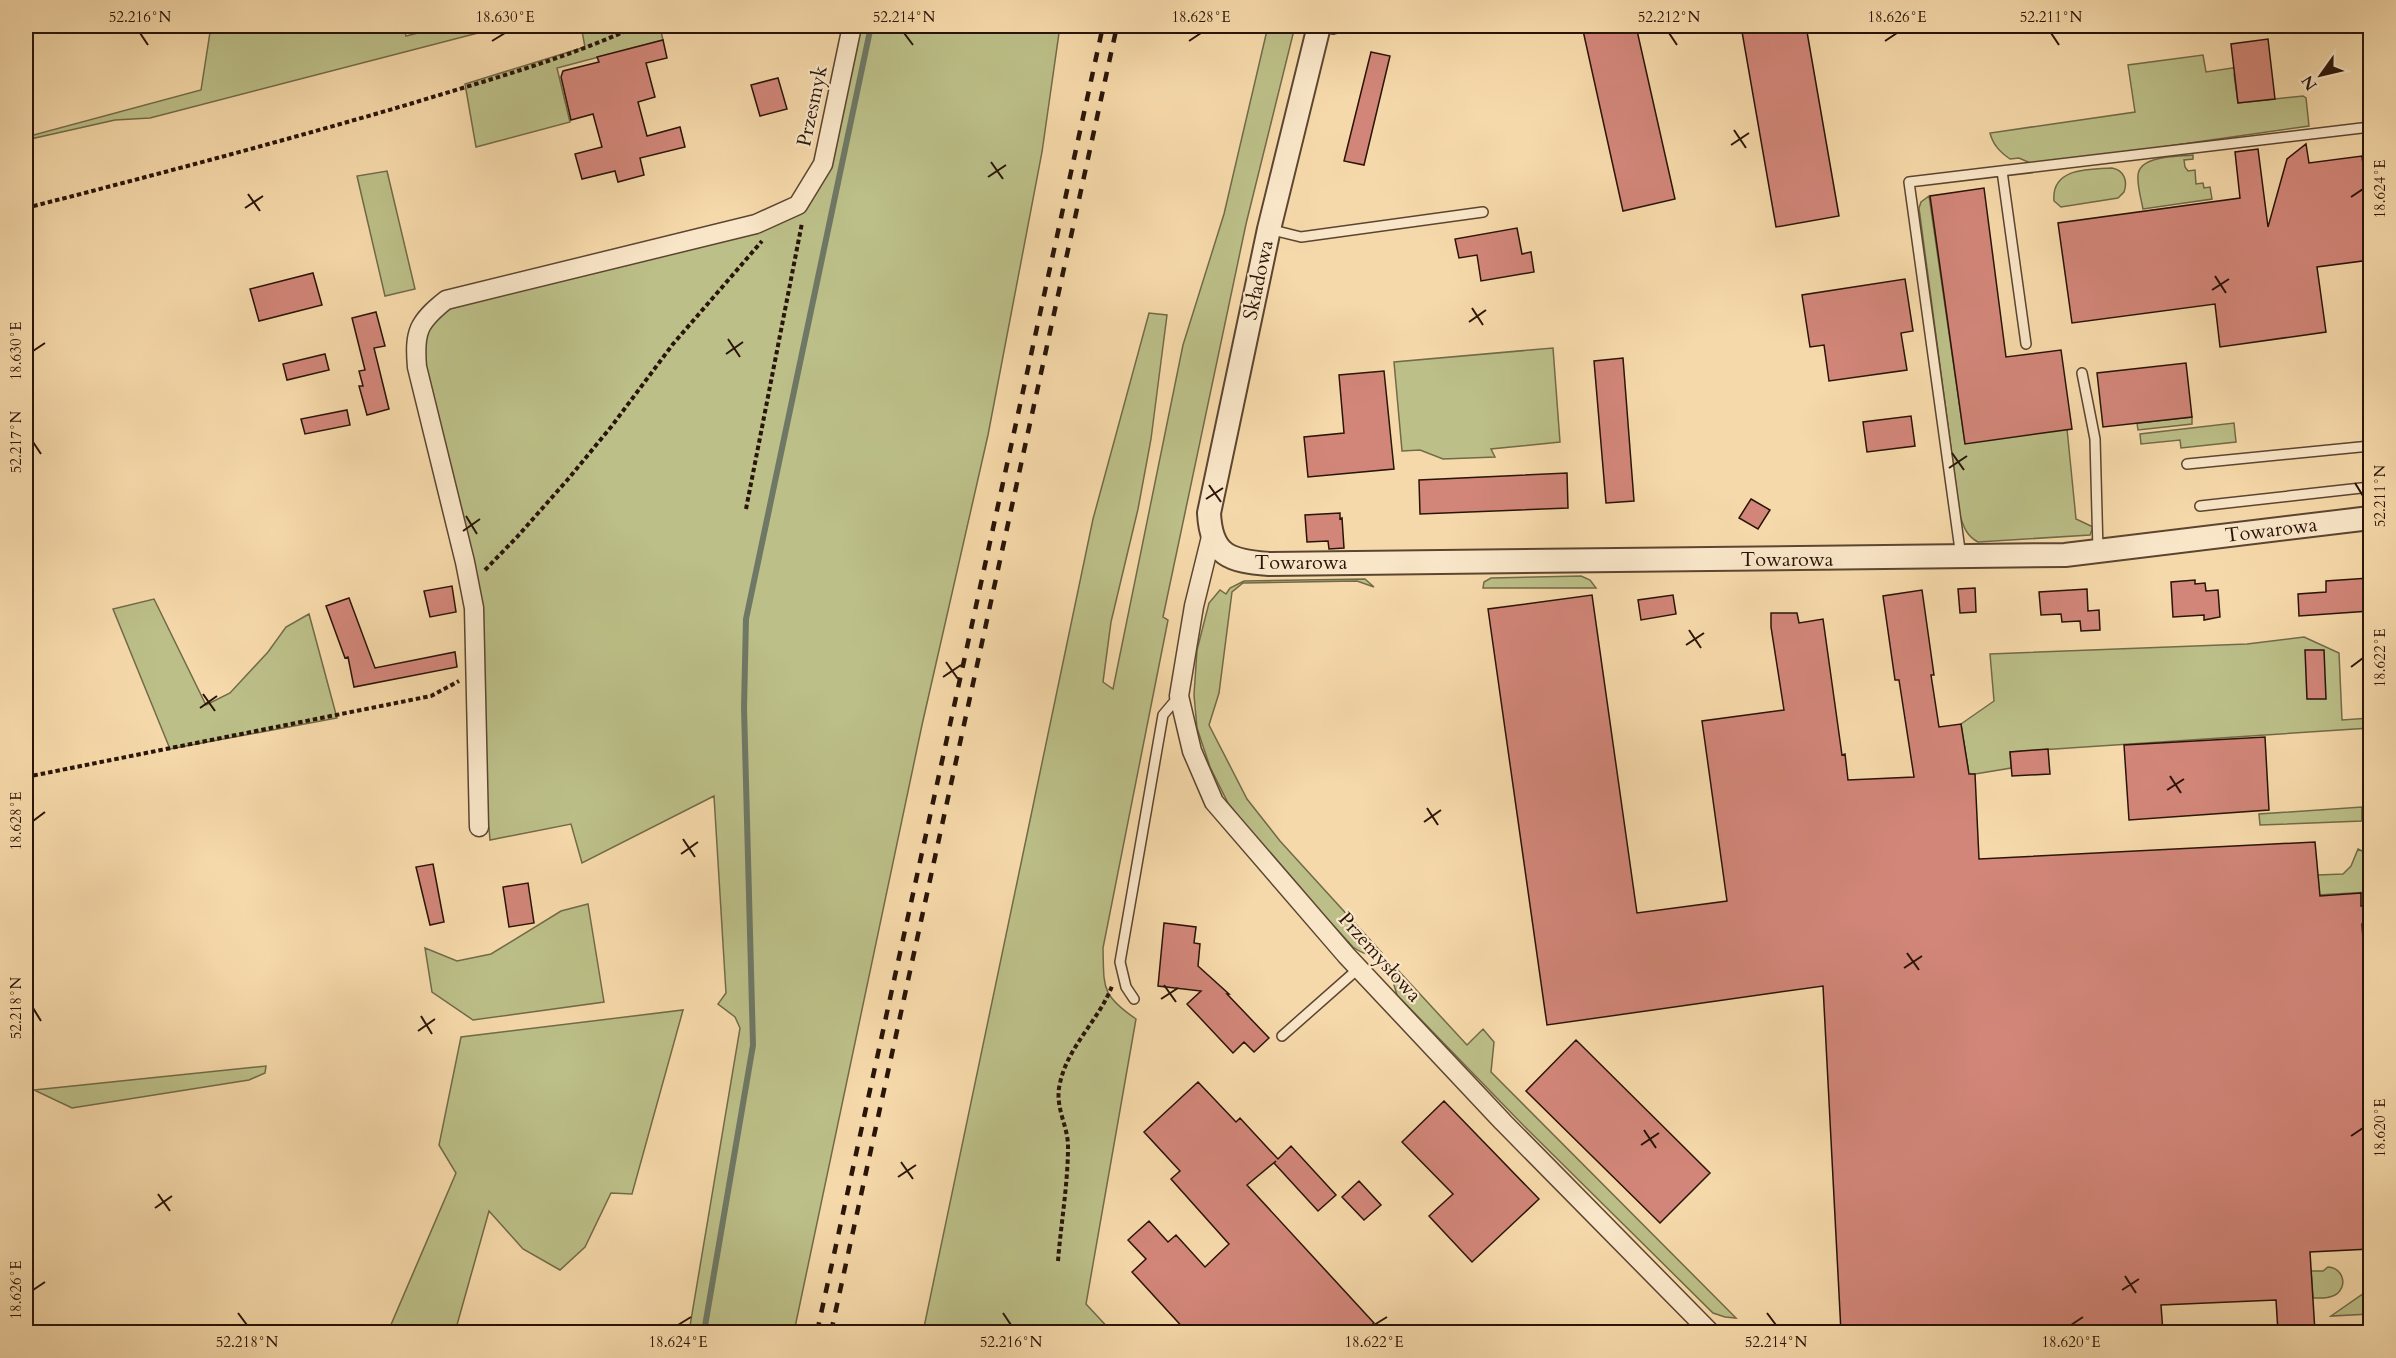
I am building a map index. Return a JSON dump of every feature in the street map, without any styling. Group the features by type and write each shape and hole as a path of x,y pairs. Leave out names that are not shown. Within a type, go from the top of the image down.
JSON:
{"street":[{"name":"Przesmyk","path":"807,193 823,164 852,26"},
{"name":"Składowa","path":"1211,537 1209,513 1269,229 1318,26"},
{"path":"479,827 474,608 417,367 415,340 427,315 446,300 756,224 798,205 807,193"},
{"name":"Towarowa","path":"1211,537 1225,554 1244,562 1269,564 1962,557 2065,555 2370,518"},
{"name":"Przemysłowa","path":"1211,537 1194,606 1179,696 1192,751 1214,802 1359,968 1503,1122 1710,1332"}],"lane":[{"path":"1318,26 1333,28 1344,26"},
{"path":"1962,557 1909,182 2370,127"},
{"path":"2002,171 2026,344"},
{"path":"1269,229 1301,237 1483,212"},
{"path":"2082,373 2095,438 2098,551"},
{"path":"2187,464 2370,446"},
{"path":"2200,506 2370,487"},
{"path":"1134,999 1126,987 1120,962 1163,715 1179,696"},
{"path":"1282,1036 1359,968"}],"path":[{"path":"26,208 306,135 498,77 589,46 637,26"},
{"path":"746,509 807,193"},
{"path":"470,586 518,537 569,478 611,427 673,344 763,240"},
{"path":"26,777 431,696 458,682 467,674 474,662"},
{"path":"1058,1261 1068,1143 1059,1114 1059,1085 1066,1062 1107,998 1120,962"}],"green space":[{"path":"211,26 403,26 406,36 445,26 505,26 150,118 115,120 26,140 26,137 201,90"},
{"path":"581,26 666,26 660,27 663,40 557,68 570,122 476,147 465,84 585,47"},
{"path":"847,26 1060,26 1042,152 988,435 922,725 794,1332 689,1332 740,1028 735,1017 718,1004 726,993 714,796 582,863 571,824 490,840 489,828 479,828 472,772 467,680 476,677 468,597 414,340 441,301 752,231 808,206"},
{"path":"1268,26 1295,26 1246,224 1163,617 1168,620 1103,948 1105,982 1110,997 1136,1019 1086,1304 1112,1332 923,1332 1093,519 1149,313 1167,315 1151,439 1138,509 1111,622 1103,682 1113,689 1183,345 1224,214"},
{"path":"2203,55 2206,72 2239,67 2234,74 2238,103 2303,96 2306,98 2309,126 2035,165 2019,158 2010,159 1997,148 1991,137 1990,133 2135,112 2128,65"},
{"path":"2193,155 2193,159 2184,160 2185,167 2188,171 2195,170 2196,184 2203,183 2204,188 2210,187 2212,199 2143,209 2138,183 2140,168 2160,158"},
{"path":"2112,168 2120,171 2125,180 2124,192 2118,198 2061,207 2054,201 2058,182 2065,176 2082,170"},
{"path":"387,171 415,289 385,296 357,176"},
{"path":"1929,196 1965,443 2067,429 2076,519 2093,527 2090,535 1978,542 1965,528 1960,516 1919,208 1921,202"},
{"path":"1553,348 1560,442 1491,449 1495,457 1443,459 1420,450 1402,451 1394,362"},
{"path":"2192,417 2192,424 2138,430 2137,423"},
{"path":"2234,423 2236,442 2181,448 2180,440 2141,444 2140,434"},
{"path":"1581,576 1590,580 1596,588 1483,588 1484,582 1491,578"},
{"path":"1365,579 1374,587 1357,581 1243,583 1232,592 1219,693 1209,725 1247,799 1280,841 1382,953 1374,955 1353,947 1270,856 1228,803 1210,767 1197,728 1194,695 1197,650 1209,603 1220,590 1226,594 1230,588 1244,581"},
{"path":"154,599 206,705 230,693 268,652 286,627 309,614 337,718 170,749 113,609"},
{"path":"2304,637 2339,653 2342,720 2370,718 2370,728 2010,752 2011,768 1975,774 1914,777 1968,768 1961,724 1994,701 1990,654 2247,644"},
{"path":"2362,807 2362,821 2260,825 2259,814"},
{"path":"2358,849 2370,855 2370,892 2282,897 2317,875 2343,874 2351,866"},
{"path":"588,904 604,1002 473,1020 432,992 425,948 457,961 491,954 561,911"},
{"path":"1396,968 1467,1045 1483,1029 1494,1042 1491,1072 1736,1318 1713,1313 1525,1127 1397,995 1394,985"},
{"path":"683,1010 632,1194 611,1193 585,1247 560,1270 523,1249 489,1211 455,1332 397,1332 390,1327 456,1173 439,1145 461,1037"},
{"path":"266,1066 265,1073 249,1080 72,1108 34,1090"},
{"path":"2328,1267 2333,1268 2342,1276 2341,1289 2338,1293 2326,1298 2313,1298 2311,1271 2323,1271"},
{"path":"2370,1289 2370,1314 2331,1316"}],"building":[{"path":"1582,26 1636,26 1675,199 1623,211"},
{"path":"1741,26 1806,26 1839,216 1776,227"},
{"path":"2268,39 2275,99 2238,103 2231,44"},
{"path":"663,40 667,58 646,63 655,97 638,102 647,136 680,127 685,147 640,158 644,175 618,182 615,171 582,179 575,154 602,147 593,114 571,120 561,77 563,71 599,62 597,57"},
{"path":"1371,52 1390,56 1364,165 1344,161"},
{"path":"778,78 787,109 760,116 751,85"},
{"path":"2306,144 2309,163 2362,156 2364,173 2370,172 2370,260 2317,267 2326,332 2220,347 2215,304 2072,323 2058,223 2240,198 2235,152 2258,149 2268,227 2287,159"},
{"path":"1984,188 2006,357 2061,350 2072,429 1965,444 1930,196"},
{"path":"1517,228 1522,254 1531,252 1534,272 1481,281 1477,255 1459,258 1455,239"},
{"path":"313,273 322,305 259,321 250,289"},
{"path":"1905,279 1913,331 1901,333 1907,370 1829,381 1824,345 1810,347 1802,295"},
{"path":"376,312 385,346 374,348 389,409 367,415 359,386 363,386 359,371 365,370 352,318"},
{"path":"325,354 329,370 287,380 283,364"},
{"path":"1623,358 1634,501 1606,503 1594,361"},
{"path":"2186,363 2192,417 2103,427 2097,373"},
{"path":"1384,371 1394,469 1308,477 1304,437 1344,433 1339,375"},
{"path":"347,410 350,425 305,434 301,419"},
{"path":"1911,416 1915,446 1867,452 1863,422"},
{"path":"1567,473 1568,508 1420,514 1419,480"},
{"path":"1751,499 1770,510 1758,529 1739,518"},
{"path":"1340,513 1344,548 1329,549 1328,541 1307,542 1305,515"},
{"path":"2369,578 2370,611 2299,616 2298,594 2326,592 2326,581"},
{"path":"2195,580 2195,584 2205,583 2206,591 2218,590 2220,617 2204,620 2204,615 2173,617 2171,582"},
{"path":"452,586 456,612 430,617 424,591"},
{"path":"1975,588 1976,612 1960,613 1958,589"},
{"path":"2087,589 2088,611 2099,610 2100,630 2081,631 2080,621 2062,622 2061,614 2041,615 2039,592"},
{"path":"1922,590 1939,727 1961,724 1969,774 1975,774 1979,859 2315,842 2320,896 2361,893 2361,906 2370,906 2370,924 2362,924 2364,955 2370,955 2370,1249 2310,1252 2315,1332 2278,1332 2276,1300 2161,1305 2163,1332 1841,1332 1823,986 1547,1025 1488,609 1592,595 1637,913 1727,901 1702,721 1784,710 1771,627 1771,613 1797,613 1799,623 1823,619 1842,755 1845,754 1848,780 1914,777 1899,680 1895,680 1883,596"},
{"path":"1673,595 1676,614 1641,620 1638,600"},
{"path":"349,598 375,668 455,652 457,667 354,687 348,657 345,658 326,606"},
{"path":"2305,650 2324,650 2326,699 2307,699"},
{"path":"2265,737 2269,810 2129,820 2124,745"},
{"path":"2048,749 2050,774 2012,776 2010,752"},
{"path":"433,864 444,922 430,925 416,867"},
{"path":"528,883 534,923 509,927 503,887"},
{"path":"1164,923 1196,927 1194,943 1200,944 1198,966 1229,994 1227,994 1269,1038 1254,1052 1244,1042 1233,1053 1187,1004 1201,991 1158,986"},
{"path":"1576,1040 1710,1173 1660,1223 1526,1091"},
{"path":"1198,1082 1236,1122 1240,1118 1278,1159 1291,1146 1336,1195 1318,1211 1274,1163 1276,1161 1247,1185 1374,1323 1364,1332 1187,1332 1132,1272 1146,1259 1128,1240 1149,1221 1168,1242 1176,1235 1205,1267 1229,1244 1171,1179 1180,1171 1144,1132"},
{"path":"1444,1101 1539,1199 1472,1262 1429,1216 1453,1194 1402,1142"},
{"path":"1359,1181 1381,1205 1364,1220 1342,1197"}],"waterway":[{"path":"704,1332 753,1045 744,708 746,619 871,26"}],"railway":[{"path":"817,1332 1103,26"},
{"path":"831,1332 1117,26"}]}
